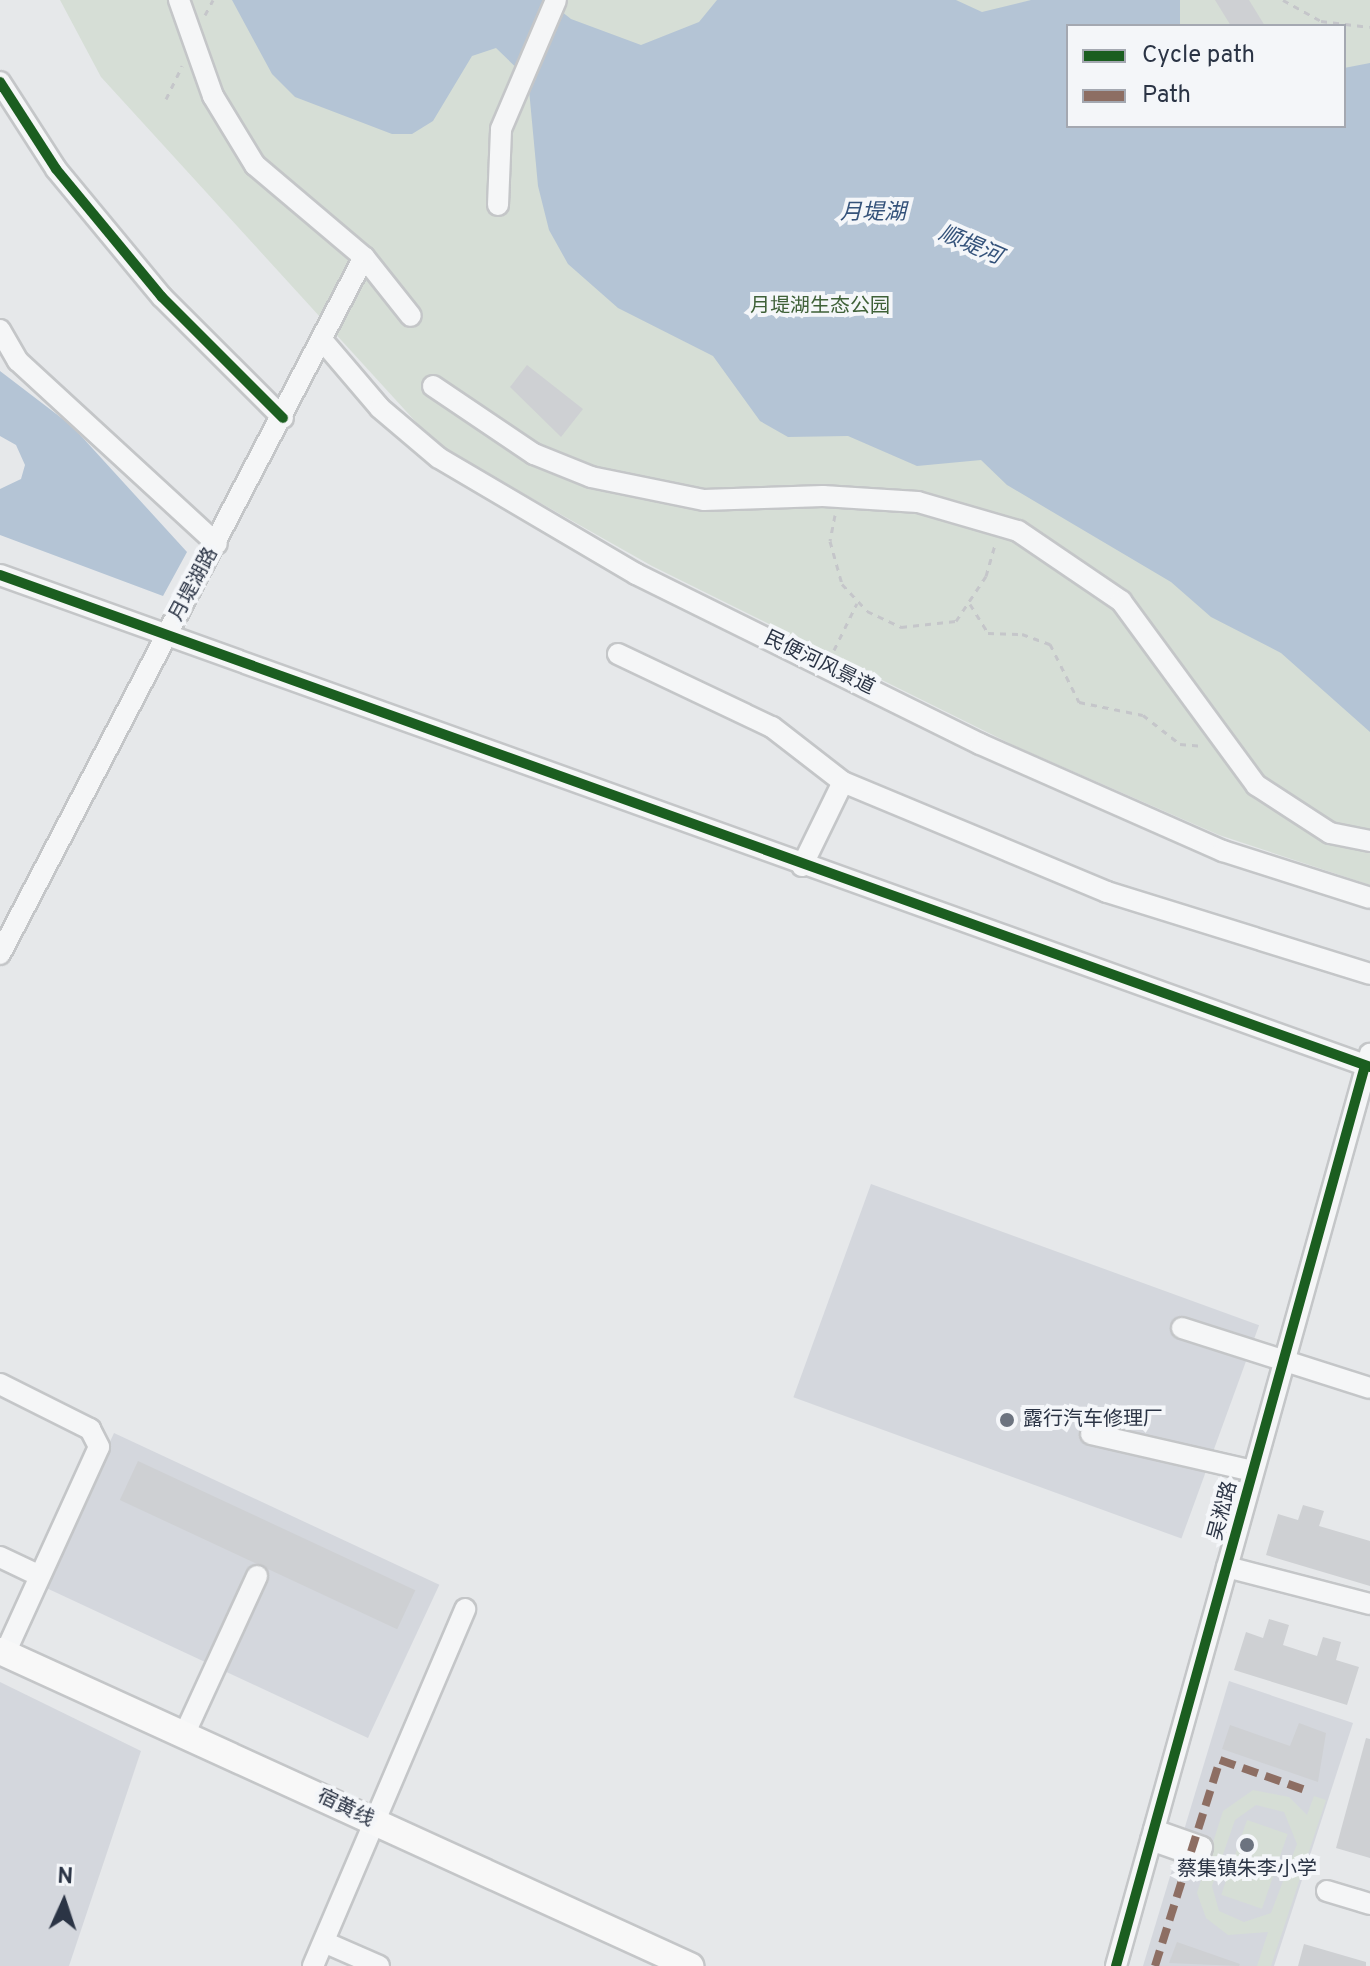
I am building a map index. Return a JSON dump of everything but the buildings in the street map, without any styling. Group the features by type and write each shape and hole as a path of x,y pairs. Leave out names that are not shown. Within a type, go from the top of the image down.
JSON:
{"main road":[{"name":"宿黄线","path":"2,1652 690,1966"}],"street":[{"path":"179,0 213,96 255,165 364,257 411,316"},
{"path":"498,205 498,146 511,96 556,0"},
{"path":"0,82 56,169 152,285 283,418"},
{"name":"月堤湖路","path":"0,954 283,418 364,257"},
{"path":"0,330 18,361 217,544"},
{"name":"民便河风景道","path":"322,340 380,408 488,490 636,574 827,668 1223,851 1370,898"},
{"path":"433,386 534,454 591,477 704,500 841,496 918,502 1000,524 1061,556 1121,601 1159,644 1223,745 1281,806 1330,833 1370,841"},
{"path":"0,575 802,866 1368,1062"},
{"path":"618,654 772,727 843,782 1107,892 1370,974"},
{"path":"802,866 843,782"},
{"name":"吴淞路","path":"1116,1966 1368,1062"},
{"path":"1182,1328 1370,1388"},
{"path":"0,1384 98,1437 40,1576 2,1652"},
{"path":"1091,1434 1253,1471"},
{"path":"0,1558 40,1576"},
{"path":"1227,1567 1370,1604"},
{"path":"184,1735 257,1576"},
{"path":"313,1966 377,1823 465,1609"},
{"path":"1327,1891 1370,1904"},
{"path":"324,1942 379,1966"}],"path":[{"path":"1283,0 1321,21 1346,24"},
{"path":"1346,24 1370,27"},
{"path":"841,496 832,560 858,601 886,622 920,629 956,621 970,604 991,566 1000,524"},
{"path":"827,668 858,601"},
{"path":"970,604 988,633 1022,634 1050,644 1079,702 1143,715 1180,744 1223,745"}],"shaded area":[{"path":"871,1184 1259,1325 1181,1539 793,1397"},
{"path":"114,1433 439,1585 368,1738 43,1586"},
{"name":"蔡集镇朱李小学","path":"1229,1681 1353,1723 1274,1966 1143,1966"},
{"path":"0,1682 141,1751 69,1966 0,1966"}],"green space":[{"name":"月堤湖生态公园","path":"60,0 1370,0 1370,885 1219,835 1015,746 652,566 436,444 101,77"},
{"path":"1253,1790 1289,1797 1307,1815 1314,1796 1326,1800 1271,1966 1257,1966 1268,1932 1228,1935 1206,1918 1197,1893 1223,1811","holes":["1256,1805 1284,1812 1297,1844 1271,1913 1244,1922 1219,1911 1212,1886 1235,1820"]},
{"path":"1247,1820 1288,1834 1262,1909 1221,1895"}],"water":[{"name":"月堤湖","path":"232,0 547,0 571,19 641,45 699,22 717,0 956,0 982,12 1031,0 1180,0 1180,24 1066,24 1066,128 1346,128 1346,68 1370,63 1370,732 1281,653 1211,617 1171,582 1007,485 981,460 917,466 848,436 788,437 760,421 713,356 618,308 568,264 549,230 538,186 528,79 496,48 472,56 433,121 412,134 392,134 295,97 272,74"},
{"path":"0,371 72,426 187,552 163,596 0,535 0,489 21,479 25,465 16,445 0,436"}],"marked path":[{"path":"1155,1966 1220,1760 1311,1792"}],"cycle path":[{"path":"0,82 56,169 162,297 283,418"},
{"path":"0,575 1370,1067"},
{"path":"1116,1966 1365,1066"}],"place":[{"name":"露行汽车修理厂","path":"1007,1420"},
{"name":"蔡集镇朱李小学","path":"1247,1845"}],"water label":[{"name":"顺堤河","path":"970,246"}]}
